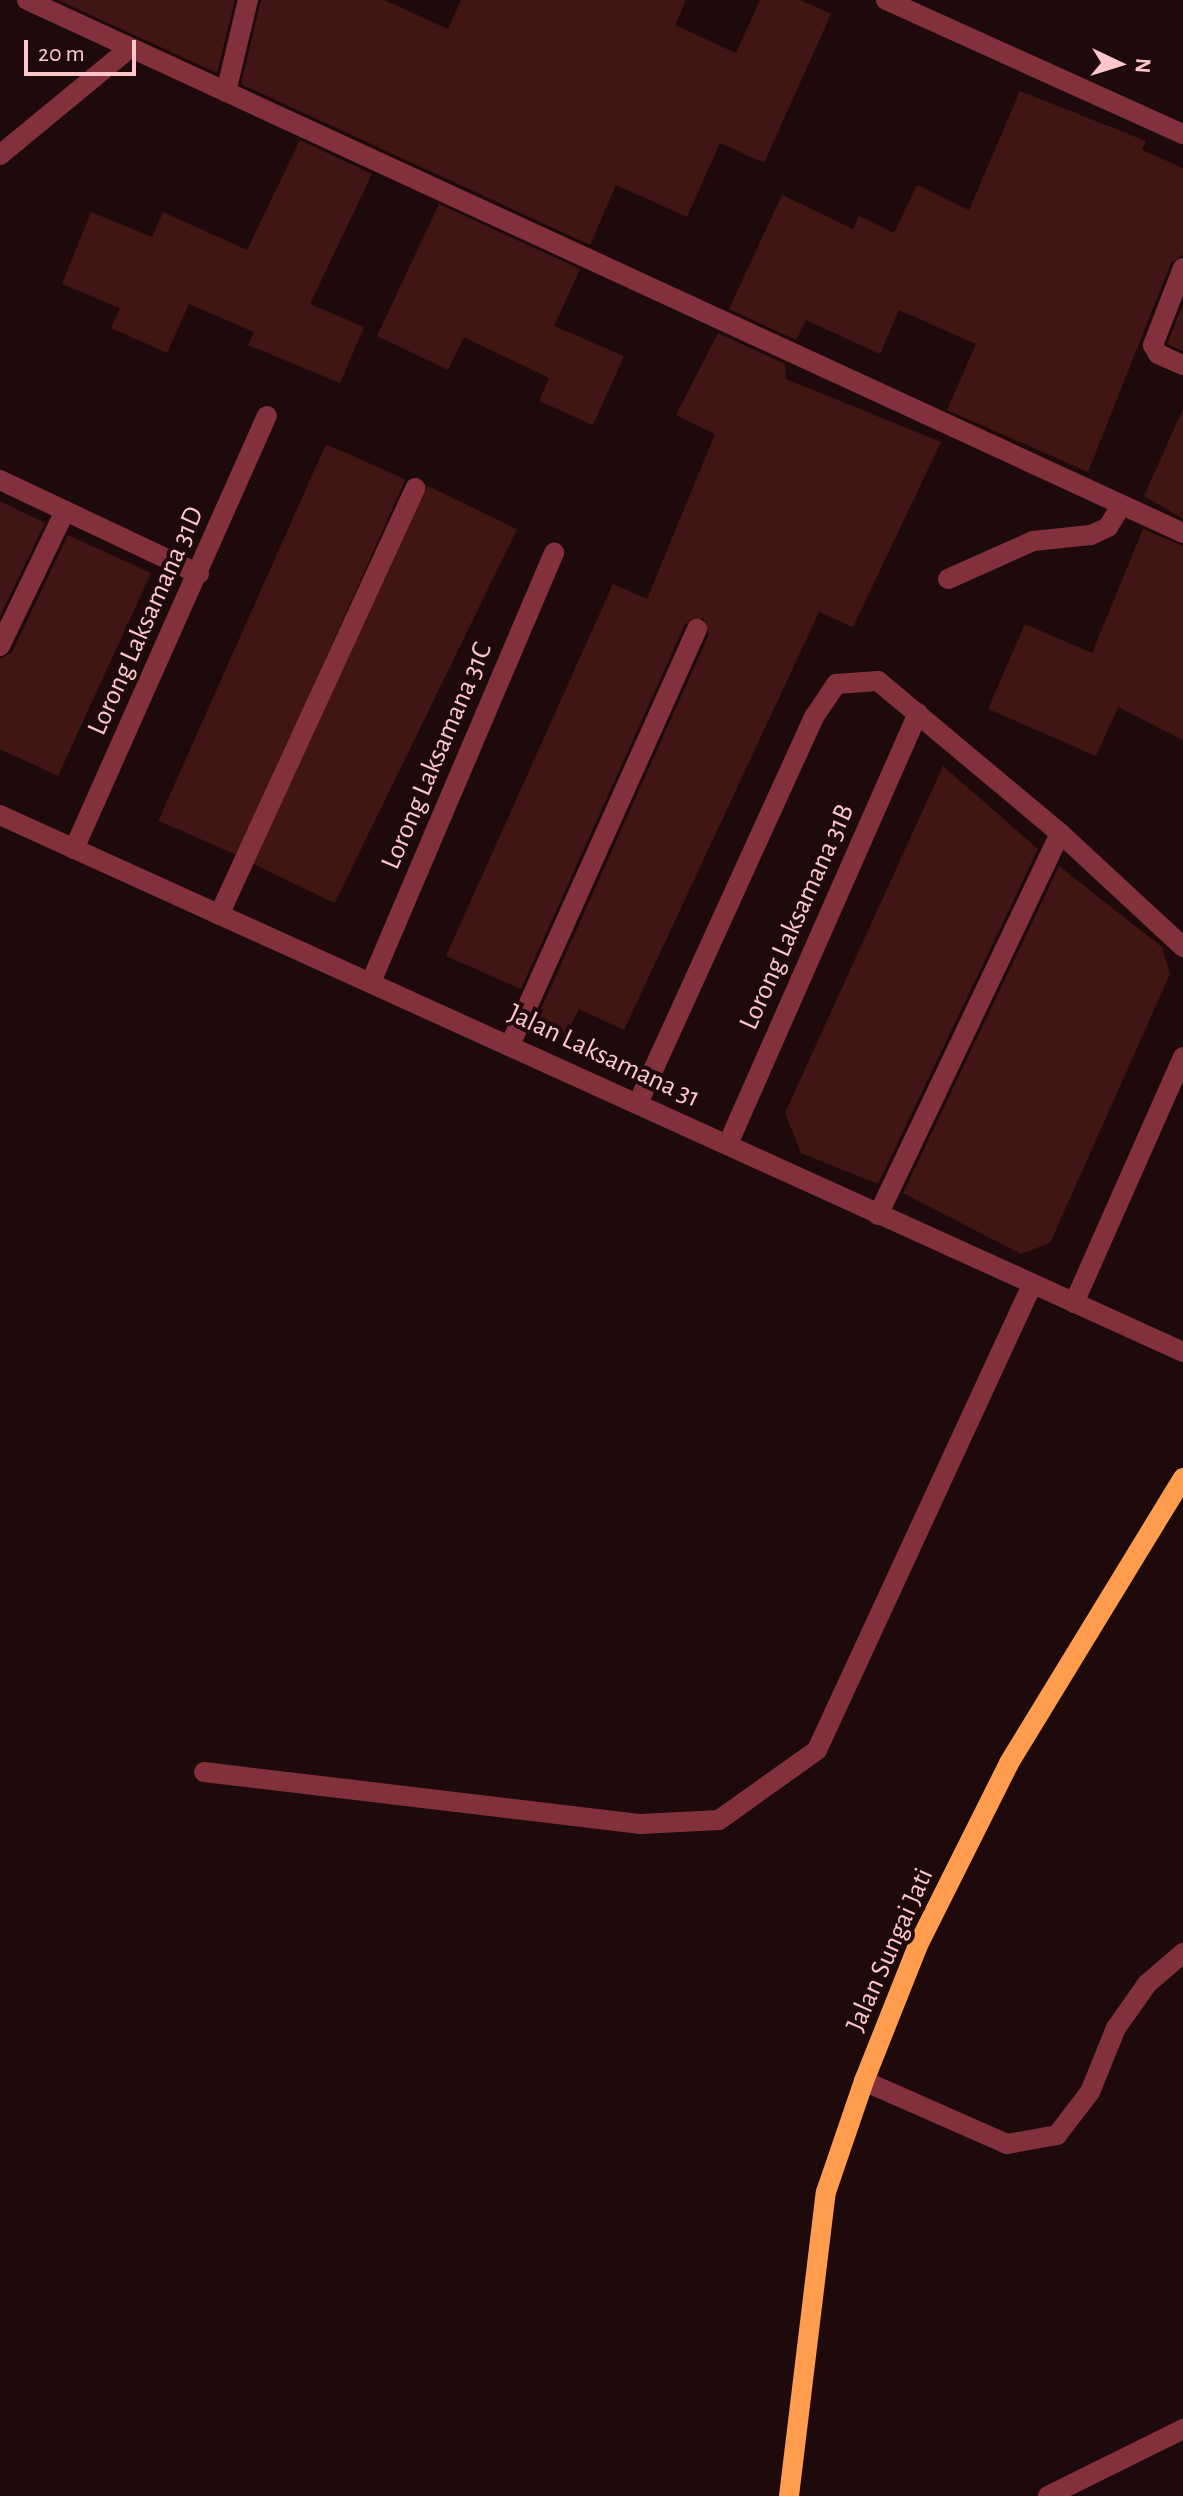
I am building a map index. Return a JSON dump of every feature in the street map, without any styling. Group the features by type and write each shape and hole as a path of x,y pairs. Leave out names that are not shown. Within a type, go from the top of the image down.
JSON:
{"main road":[{"name":"Jalan Sungai Jati","path":"789,2496 826,2192 864,2081 918,1945 1009,1763 1183,1478"}],"street":[{"path":"27,0 1183,533"},
{"path":"226,92 248,0"},
{"path":"886,0 1183,134"},
{"path":"0,155 130,48"},
{"path":"1183,268 1153,345 1183,365"},
{"name":"Lorong Laksamana 31D","path":"74,849 267,416"},
{"path":"0,480 199,574"},
{"path":"219,915 415,488"},
{"path":"948,579 1033,541 1091,535 1108,527 1121,506"},
{"path":"0,646 65,511"},
{"name":"Lorong Laksamana 31C","path":"371,982 554,552"},
{"path":"511,1043 697,629"},
{"path":"639,1101 814,717 836,684 878,681 1060,833 1183,947"},
{"name":"Lorong Laksamana 31B","path":"728,1144 918,713"},
{"name":"Jalan Laksamana 31","path":"0,815 639,1101 878,1215 1183,1352"},
{"path":"878,1215 1060,833"},
{"path":"1074,1303 1183,1057"},
{"path":"204,1772 641,1824 719,1820 817,1750 1032,1285"},
{"path":"864,2081 1007,2144 1057,2135 1090,2092 1116,2028 1147,1984 1183,1953"},
{"path":"1048,2496 1183,2429"}],"building":[{"path":"58,0 235,0 217,73"},
{"path":"261,0 384,0 448,29 461,0 686,0 675,25 736,53 760,0 800,0 831,14 764,163 720,143 687,217 616,185 590,245 241,84"},
{"path":"1020,91 1146,141 1142,150 1183,168 1183,255 1171,263 1088,472 947,410 976,344 899,310 880,354 806,320 796,340 729,309 782,195 853,229 859,216 894,233 917,185 969,210"},
{"path":"300,140 372,174 310,304 364,327 340,383 248,345 254,332 189,304 167,353 111,328 120,308 62,284 91,212 152,237 163,212 247,250"},
{"path":"439,204 580,269 554,326 624,356 593,425 539,401 549,378 464,337 448,370 377,336"},
{"path":"1183,304 1183,351 1167,344"},
{"path":"718,333 785,364 786,379 941,442 853,627 819,612 624,1030 579,1009 566,1034 536,1020 709,634 703,618 685,624 521,989 446,956 613,584 647,599 715,434 676,415"},
{"path":"1183,409 1183,519 1144,496"},
{"path":"326,444 405,479 238,856 158,820"},
{"path":"428,486 517,529 335,903 246,860"},
{"path":"0,501 45,523 0,616"},
{"path":"1143,529 1183,546 1183,740 1118,707 1096,756 988,709 1025,624 1092,653"},
{"path":"68,535 151,573 58,776 0,749 0,659 12,652"},
{"path":"943,766 1038,849 878,1184 801,1153 785,1113"},
{"path":"1059,866 1162,947 1170,974 1050,1243 1021,1254 903,1193"}]}
